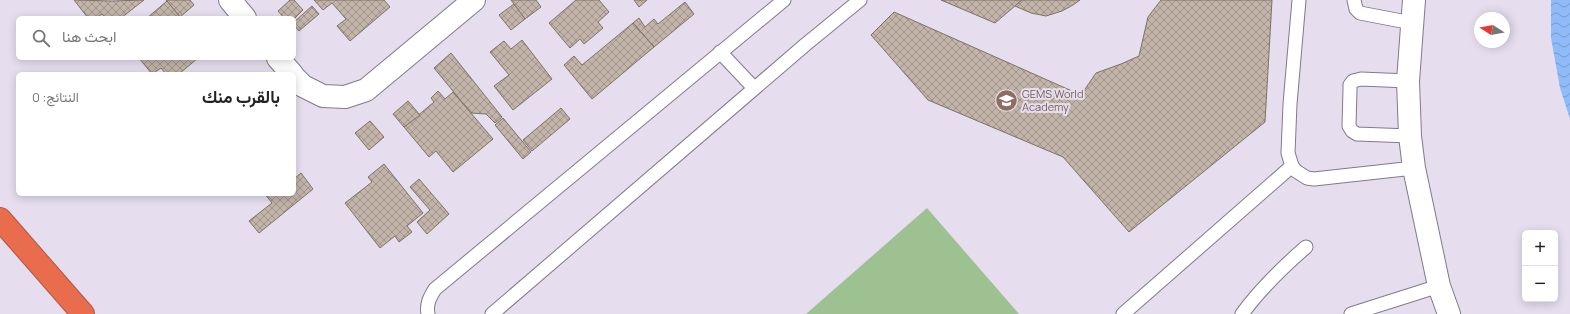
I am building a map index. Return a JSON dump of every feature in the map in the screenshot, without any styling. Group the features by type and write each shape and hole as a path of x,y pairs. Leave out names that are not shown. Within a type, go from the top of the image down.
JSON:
{"highway":[{"path":"0,219 83,314"}],"street":[{"path":"230,0 243,16"},
{"path":"296,78 303,86 323,96 345,97 366,90 474,0"},
{"path":"1414,0 1408,81 1410,136 1414,168 1438,286 1449,314"},
{"path":"280,60 290,72"}],"lane":[{"path":"428,314 430,296 435,289 784,0"},
{"path":"492,314 754,88 860,0"},
{"path":"1299,0 1290,104 1288,153 1292,166 1301,175 1314,179 1414,168"},
{"path":"1354,0 1356,10 1360,13 1412,23"},
{"path":"720,52 754,88"},
{"path":"1408,81 1361,79 1353,81 1350,85 1349,126 1352,131 1357,134 1410,136"},
{"path":"1123,314 1292,166"},
{"path":"1242,314 1266,284 1306,247"},
{"path":"1351,314 1438,286"}],"green space":[{"path":"927,208 1019,314 806,314"}],"water":[{"path":"1551,0 1570,0 1570,119 1560,88 1551,38"}],"building":[{"path":"74,0 144,0 124,16 104,16 102,14 99,16 86,16"},
{"path":"166,0 190,0 194,5 179,16"},
{"path":"290,0 294,0 303,10 296,17 282,16 278,11"},
{"path":"314,0 384,0 390,7 350,41 337,26 346,19 332,3 323,10"},
{"path":"511,0 536,0 541,7 525,19"},
{"path":"576,0 599,0 609,12 598,22 603,28 584,44 580,39 570,48 549,23"},
{"path":"634,0 647,0 639,7"},
{"path":"941,0 1022,0 995,23"},
{"path":"1022,0 1080,0 1062,11 1046,16 1031,13 1015,6"},
{"path":"1161,0 1272,0 1265,122 1129,232 1063,157 928,100 871,35 894,12 1081,95 1096,73 1139,56 1148,17"},
{"path":"167,1 179,16 149,16"},
{"path":"685,2 694,14 654,47 633,23 639,18 645,27 654,19 658,24"},
{"path":"514,4 525,19 511,30 499,15"},
{"path":"312,6 319,14 299,31 296,27 296,20"},
{"path":"633,23 654,47 592,99 564,65 574,56 582,65"},
{"path":"522,40 552,79 513,110 494,86 509,75 490,52 504,41 511,49"},
{"path":"451,53 502,117 495,123 486,114 471,113 434,68"},
{"path":"141,60 196,60 181,72 164,72 161,68 155,72 150,72"},
{"path":"438,91 445,99 453,92 493,139 453,172 436,151 429,157 404,127 434,102 431,98"},
{"path":"408,101 420,115 404,127 393,114"},
{"path":"561,108 570,119 532,151 523,140"},
{"path":"503,118 531,152 523,159 495,125"},
{"path":"370,121 384,137 369,150 355,133"},
{"path":"384,164 423,213 407,226 412,232 399,242 395,236 380,248 345,203 372,182 368,177"},
{"path":"301,173 313,189 259,233 249,221 272,203 267,196 296,196 296,177"},
{"path":"419,179 449,214 427,234 417,222 430,210 410,187"}],"place":[{"name":"GEMS World Academy","path":"1007,100"}]}
